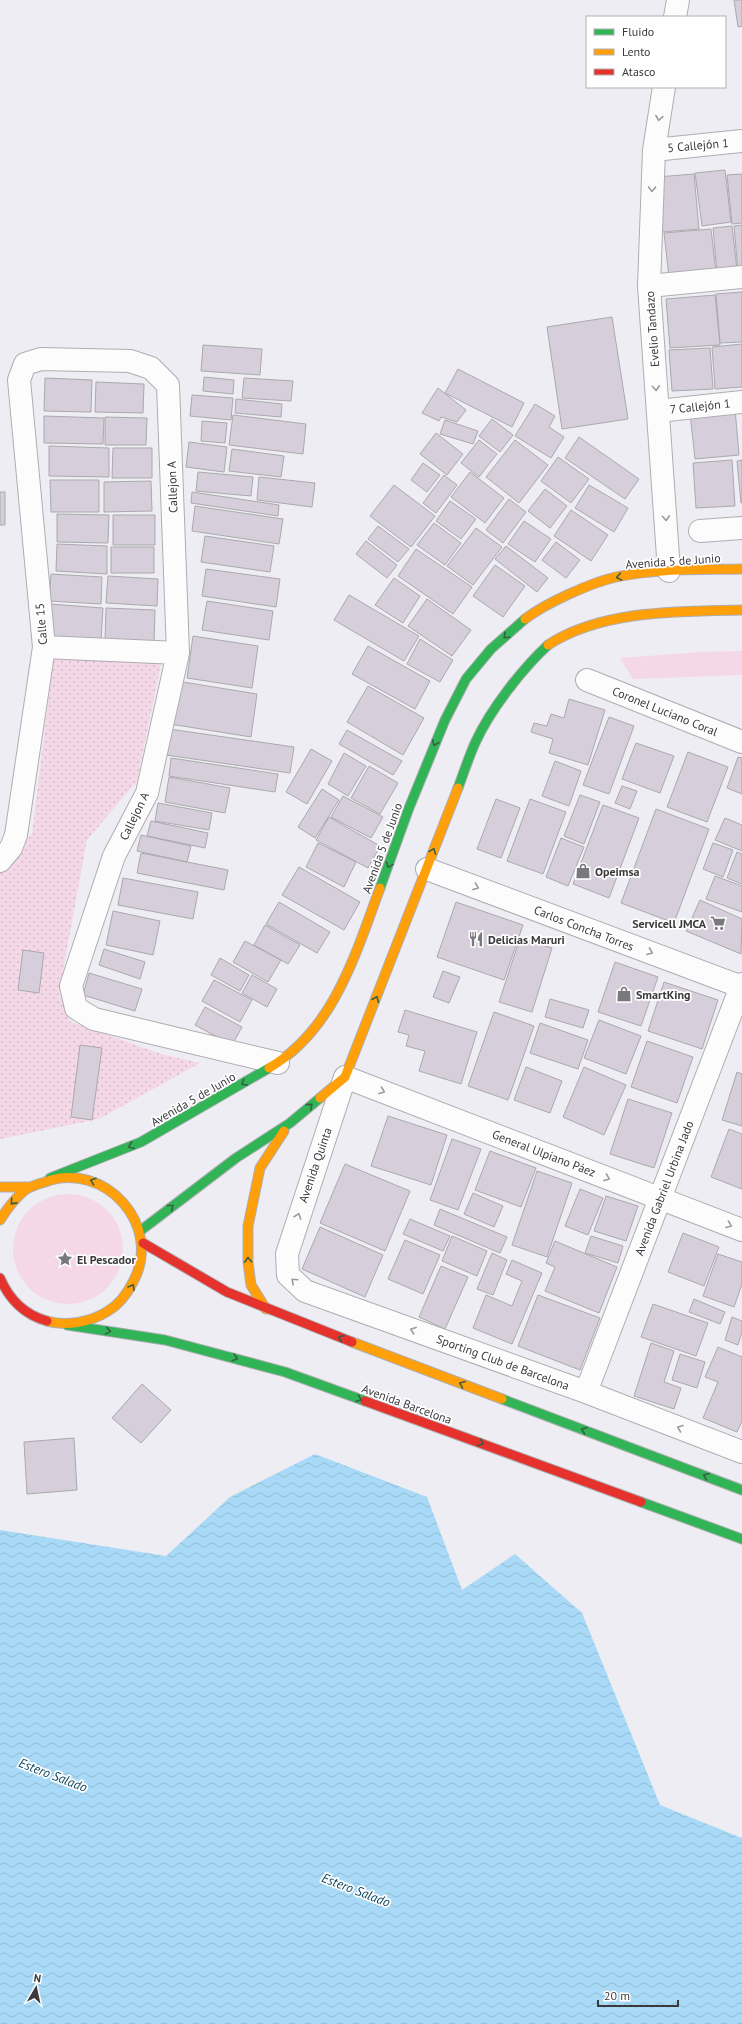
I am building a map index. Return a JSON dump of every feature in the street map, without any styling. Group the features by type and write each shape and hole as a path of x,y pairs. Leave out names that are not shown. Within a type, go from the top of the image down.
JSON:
{"main road":[{"name":"Avenida 5 de Junio","path":"29,1187 141,1142 278,1063 301,1045 329,1010 351,967 409,808 445,720 466,679 491,649 526,618 564,596 616,577 669,571 742,569"},
{"path":"140,1231 236,1158 290,1123 345,1077 476,741 493,710 513,684 549,645 570,633 596,624 674,611 742,610"},
{"path":"266,1309 252,1285 248,1262 249,1220 260,1168 290,1123"},
{"path":"7,1308 56,1323 79,1324 100,1317 119,1304 134,1286 141,1265 143,1243 140,1231 131,1210 116,1193 96,1181 73,1176 50,1178"},
{"path":"0,1187 29,1187"},
{"path":"0,1220 12,1202 29,1187"},
{"path":"143,1243 221,1289 266,1309 742,1490"},
{"path":"0,1278 3,1286 17,1304 36,1317"},
{"name":"Avenida Barcelona","path":"56,1323 165,1340 285,1372 742,1539"}],"street":[{"path":"675,16 678,0"},
{"name":"Evelio Tandazo","path":"664,88 654,150 649,286 669,571"},
{"name":"5 Callejón 1","path":"654,150 742,141"},
{"path":"649,286 742,278"},
{"name":"Calle 15","path":"0,861 10,848 16,835 44,647 18,380 25,364 41,359 130,361 151,368 168,385"},
{"name":"Callejon A","path":"168,385 178,653 146,793 114,856 71,986 76,1008 94,1019 278,1063"},
{"name":"7 Callejón 1","path":"658,411 742,402"},
{"path":"700,531 742,528"},
{"path":"44,647 178,653"},
{"name":"Coronel Luciano Coral","path":"587,680 742,742"},
{"name":"Carlos Concha Torres","path":"427,869 742,986"},
{"name":"Avenida Gabriel Urbina Jado","path":"586,1392 742,986"},
{"name":"General Ulpiano Páez","path":"345,1077 742,1230"},
{"name":"Avenida Quinta","path":"287,1254 345,1077"},
{"name":"Sporting Club de Barcelona","path":"287,1254 288,1275 305,1291 586,1392 742,1452"}],"shaded area":[{"path":"742,651 742,675 633,679 620,658 701,652"},
{"path":"54,654 161,664 137,781 87,840 59,993 69,1021 161,1054 200,1063 99,1119 0,1139 0,869 32,834"},
{"path":"68,1194 79,1195 89,1199 107,1210 118,1228 122,1238 122,1260 118,1270 107,1288 89,1299 79,1303 68,1304 57,1303 47,1299 29,1288 18,1270 14,1260 13,1249 14,1238 18,1228 29,1210 47,1199 57,1195"}],"water":[{"name":"Estero Salado","path":"315,1454 427,1497 462,1590 515,1554 582,1613 660,1805 742,1838 742,2024 0,2024 0,1530 166,1556 230,1497"}],"building":[{"path":"734,0 742,0 742,26 738,27"},
{"path":"725,170 731,222 702,226 695,173"},
{"path":"694,174 699,229 662,232 657,177"},
{"path":"742,174 742,223 732,224 727,175"},
{"path":"742,225 742,272 738,272 734,226"},
{"path":"732,226 737,270 717,273 713,228"},
{"path":"711,229 716,273 669,277 664,233"},
{"path":"742,292 742,342 720,343 716,294"},
{"path":"715,295 720,345 670,348 666,299"},
{"path":"612,317 628,419 562,429 547,327"},
{"path":"742,344 742,387 715,389 712,347"},
{"path":"203,345 262,349 260,375 201,371"},
{"path":"710,348 713,389 672,391 669,350"},
{"path":"458,369 524,403 512,427 445,393"},
{"path":"204,377 234,380 233,394 203,391"},
{"path":"45,378 92,380 91,412 44,411"},
{"path":"244,378 293,381 291,401 242,398"},
{"path":"96,382 144,384 143,413 95,412"},
{"path":"438,388 466,410 457,422 441,417 439,421 422,413"},
{"path":"192,395 233,398 231,420 190,416"},
{"path":"236,399 282,404 281,417 235,413"},
{"path":"535,404 555,416 549,427 564,437 551,458 515,436"},
{"path":"735,409 739,455 695,459 690,413"},
{"path":"233,415 306,424 303,454 229,445"},
{"path":"44,416 104,418 103,444 44,443"},
{"path":"105,417 147,418 146,445 105,445"},
{"path":"492,419 513,435 500,452 479,436"},
{"path":"445,420 478,431 473,444 440,434"},
{"path":"202,421 227,423 225,443 201,441"},
{"path":"436,433 463,454 447,475 420,454"},
{"path":"579,437 639,479 625,499 565,458"},
{"path":"479,440 497,454 479,477 461,463"},
{"path":"515,440 548,465 519,503 486,477"},
{"path":"189,442 227,447 224,472 186,467"},
{"path":"49,446 109,448 109,477 49,476"},
{"path":"113,448 152,448 152,478 112,478"},
{"path":"232,449 284,456 281,477 229,471"},
{"path":"558,457 589,479 571,503 541,481"},
{"path":"732,460 735,506 696,508 693,463"},
{"path":"742,460 742,503 741,503 737,461"},
{"path":"423,463 440,475 427,492 411,480"},
{"path":"198,472 253,477 251,496 196,491"},
{"path":"470,472 504,498 485,523 451,497"},
{"path":"444,475 457,485 436,513 423,503"},
{"path":"259,477 315,483 312,507 257,500"},
{"path":"50,480 99,480 99,512 51,512"},
{"path":"151,481 152,511 104,512 104,482"},
{"path":"394,485 435,516 411,547 370,516"},
{"path":"589,485 628,508 614,532 575,508"},
{"path":"545,489 567,506 550,528 528,511"},
{"path":"0,492 5,492 5,525 0,525"},
{"path":"192,492 279,505 278,516 191,503"},
{"path":"509,499 526,512 503,543 486,530"},
{"path":"450,501 476,519 461,539 436,521"},
{"path":"195,506 283,519 279,544 192,531"},
{"path":"571,510 608,535 591,561 554,536"},
{"path":"57,514 109,515 108,543 57,542"},
{"path":"113,515 155,515 155,545 113,545"},
{"path":"524,521 551,539 535,562 508,544"},
{"path":"434,523 461,543 445,565 417,545"},
{"path":"378,526 409,549 398,562 368,539"},
{"path":"476,528 502,547 473,585 447,566"},
{"path":"205,536 274,546 270,572 201,562"},
{"path":"366,541 397,565 387,578 356,554"},
{"path":"556,542 580,560 566,578 542,560"},
{"path":"57,544 107,546 107,574 56,571"},
{"path":"506,546 548,578 537,592 495,559"},
{"path":"111,547 154,547 154,573 111,573"},
{"path":"416,549 472,587 453,614 398,576"},
{"path":"495,565 525,586 503,617 473,596"},
{"path":"206,569 280,579 276,607 202,596"},
{"path":"51,574 102,577 101,604 49,601"},
{"path":"108,576 158,579 157,606 106,603"},
{"path":"394,578 420,596 403,623 375,605"},
{"path":"349,595 419,636 404,661 334,620"},
{"path":"427,599 471,630 452,656 408,626"},
{"path":"207,601 273,611 269,640 202,630"},
{"path":"50,604 103,608 101,640 48,637"},
{"path":"106,608 155,610 154,643 105,641"},
{"path":"193,636 258,646 252,688 187,678"},
{"path":"420,639 453,660 440,682 407,664"},
{"path":"368,646 430,681 415,709 352,674"},
{"path":"177,681 257,694 251,737 170,724"},
{"path":"368,686 424,718 403,755 347,722"},
{"path":"569,699 605,710 588,765 549,753 553,739 531,732 534,723 547,726 551,714 564,718"},
{"path":"609,717 634,726 609,794 583,785"},
{"path":"169,729 294,747 290,773 166,755"},
{"path":"347,730 402,761 393,775 339,744"},
{"path":"636,743 674,756 660,793 622,779"},
{"path":"311,749 332,761 307,804 286,792"},
{"path":"688,752 728,767 707,822 667,807"},
{"path":"344,753 366,766 348,796 328,784"},
{"path":"738,757 742,758 742,794 727,788"},
{"path":"171,758 278,774 275,792 169,776"},
{"path":"555,761 581,771 569,806 542,796"},
{"path":"369,766 398,783 380,814 351,798"},
{"path":"169,777 230,788 225,813 165,802"},
{"path":"622,786 637,791 630,809 615,803"},
{"path":"322,789 339,800 315,838 298,827"},
{"path":"580,795 600,802 584,844 564,836"},
{"path":"343,796 383,817 371,838 331,817"},
{"path":"496,799 520,808 501,858 477,849"},
{"path":"530,799 566,812 543,874 507,861"},
{"path":"158,803 212,813 209,830 155,821"},
{"path":"603,805 639,818 609,898 573,884"},
{"path":"656,809 709,829 674,923 621,903"},
{"path":"329,817 380,846 368,868 316,840"},
{"path":"725,818 742,825 742,851 715,840"},
{"path":"151,821 208,833 205,848 147,836"},
{"path":"141,835 191,846 187,862 137,851"},
{"path":"561,838 584,847 568,886 546,877"},
{"path":"318,843 356,862 344,887 306,867"},
{"path":"713,843 733,850 723,877 703,869"},
{"path":"737,852 742,854 742,884 727,878"},
{"path":"141,853 228,870 224,890 137,873"},
{"path":"299,867 360,902 344,930 282,895"},
{"path":"715,876 742,886 742,912 706,899"},
{"path":"123,878 198,892 193,919 118,905"},
{"path":"700,900 742,919 741,954 686,931"},
{"path":"279,902 330,932 317,953 266,924"},
{"path":"456,902 523,925 504,980 437,957"},
{"path":"113,911 160,921 153,955 106,945"},
{"path":"265,925 300,945 288,964 254,945"},
{"path":"520,938 552,948 532,1012 499,1002"},
{"path":"245,941 281,960 268,982 233,962"},
{"path":"104,949 145,962 140,979 99,965"},
{"path":"23,950 44,953 39,993 18,990"},
{"path":"220,958 249,975 240,991 211,975"},
{"path":"615,962 658,977 641,1026 598,1012"},
{"path":"443,971 460,977 449,1003 433,997"},
{"path":"89,973 142,989 135,1011 83,995"},
{"path":"252,975 277,989 267,1007 242,993"},
{"path":"214,980 252,1000 240,1022 202,1001"},
{"path":"664,982 718,1000 702,1049 648,1031"},
{"path":"550,999 589,1010 583,1028 545,1017"},
{"path":"205,1007 242,1027 232,1045 195,1025"},
{"path":"405,1010 477,1032 461,1084 419,1071 425,1051 406,1046 409,1035 398,1032"},
{"path":"494,1012 534,1026 508,1100 468,1086"},
{"path":"599,1020 641,1036 626,1074 584,1058"},
{"path":"540,1023 588,1040 578,1069 530,1053"},
{"path":"647,1041 693,1057 677,1103 631,1087"},
{"path":"80,1045 102,1048 92,1120 71,1117"},
{"path":"526,1067 562,1081 550,1113 514,1100"},
{"path":"584,1067 626,1085 604,1135 563,1117"},
{"path":"737,1072 742,1074 742,1126 722,1120"},
{"path":"628,1099 672,1113 654,1168 610,1154"},
{"path":"388,1116 447,1135 431,1185 371,1166"},
{"path":"729,1129 742,1134 742,1189 711,1177"},
{"path":"452,1139 481,1149 458,1210 430,1200"},
{"path":"490,1151 536,1168 521,1207 475,1190"},
{"path":"345,1164 410,1191 385,1251 320,1223"},
{"path":"537,1171 572,1183 547,1257 512,1245"},
{"path":"580,1189 603,1198 588,1235 565,1226"},
{"path":"473,1193 503,1206 494,1227 464,1214"},
{"path":"606,1196 638,1206 626,1241 594,1231"},
{"path":"440,1209 507,1237 500,1253 434,1225"},
{"path":"410,1219 450,1236 443,1251 403,1234"},
{"path":"320,1227 383,1255 365,1297 302,1269"},
{"path":"683,1233 719,1247 704,1286 668,1272"},
{"path":"452,1236 487,1251 477,1276 442,1261"},
{"path":"591,1236 623,1246 618,1263 585,1253"},
{"path":"405,1240 440,1255 423,1294 388,1279"},
{"path":"555,1241 617,1267 599,1313 545,1291 555,1267 546,1263"},
{"path":"492,1253 507,1260 493,1295 477,1289"},
{"path":"718,1254 742,1262 742,1284 734,1307 703,1296"},
{"path":"512,1260 542,1273 512,1344 473,1328 486,1295 512,1306 522,1281 506,1274"},
{"path":"441,1266 468,1277 445,1329 419,1317"},
{"path":"538,1295 600,1318 580,1370 518,1346"},
{"path":"694,1299 725,1312 720,1324 689,1312"},
{"path":"653,1304 708,1323 696,1356 641,1337"},
{"path":"732,1317 742,1321 742,1332 738,1345 725,1340"},
{"path":"651,1343 674,1351 664,1382 681,1388 674,1409 634,1396"},
{"path":"718,1347 742,1357 742,1421 737,1432 703,1418 718,1382 705,1377"},
{"path":"680,1354 705,1362 697,1388 672,1380"},
{"path":"142,1384 171,1410 141,1443 112,1418"},
{"path":"74,1438 77,1490 27,1494 24,1442"}],"traffic: fast":[{"path":"380,888 409,808 445,720 466,679 491,649 525,619"},
{"path":"458,788 473,747 490,716 518,677 548,645"},
{"path":"50,1178 141,1142 269,1068"},
{"path":"140,1231 236,1158 290,1123 320,1098"},
{"path":"67,1325 165,1340 285,1372 365,1401"},
{"path":"502,1399 742,1490"},
{"path":"641,1502 742,1539"}],"traffic: slow":[{"path":"525,619 569,594 616,577 647,572 742,569"},
{"path":"548,645 569,633 616,619 667,612 742,610"},
{"path":"320,1098 345,1077 458,788"},
{"path":"269,1068 291,1052 310,1033 326,1012 340,989 351,964 380,888"},
{"path":"266,1309 251,1285 248,1262 248,1226 260,1168 284,1131"},
{"path":"0,1220 11,1204 25,1190 42,1183 67,1178 88,1180 107,1189 123,1202 134,1220 141,1239 141,1260 133,1282 123,1298 108,1311 86,1321 62,1324 47,1321"},
{"path":"0,1187 29,1187"},
{"path":"352,1342 502,1399"}],"traffic: jam":[{"path":"143,1243 227,1292 352,1342"},
{"path":"0,1278 8,1293 19,1305 32,1315 47,1321"},
{"path":"365,1401 641,1502"}],"place":[{"name":"Opeimsa","path":"583,871"},
{"name":"Servicell JMCA","path":"718,923"},
{"name":"Delicias Maruri","path":"476,939"},
{"name":"SmartKing","path":"624,994"},
{"name":"El Pescador","path":"65,1259"}]}
